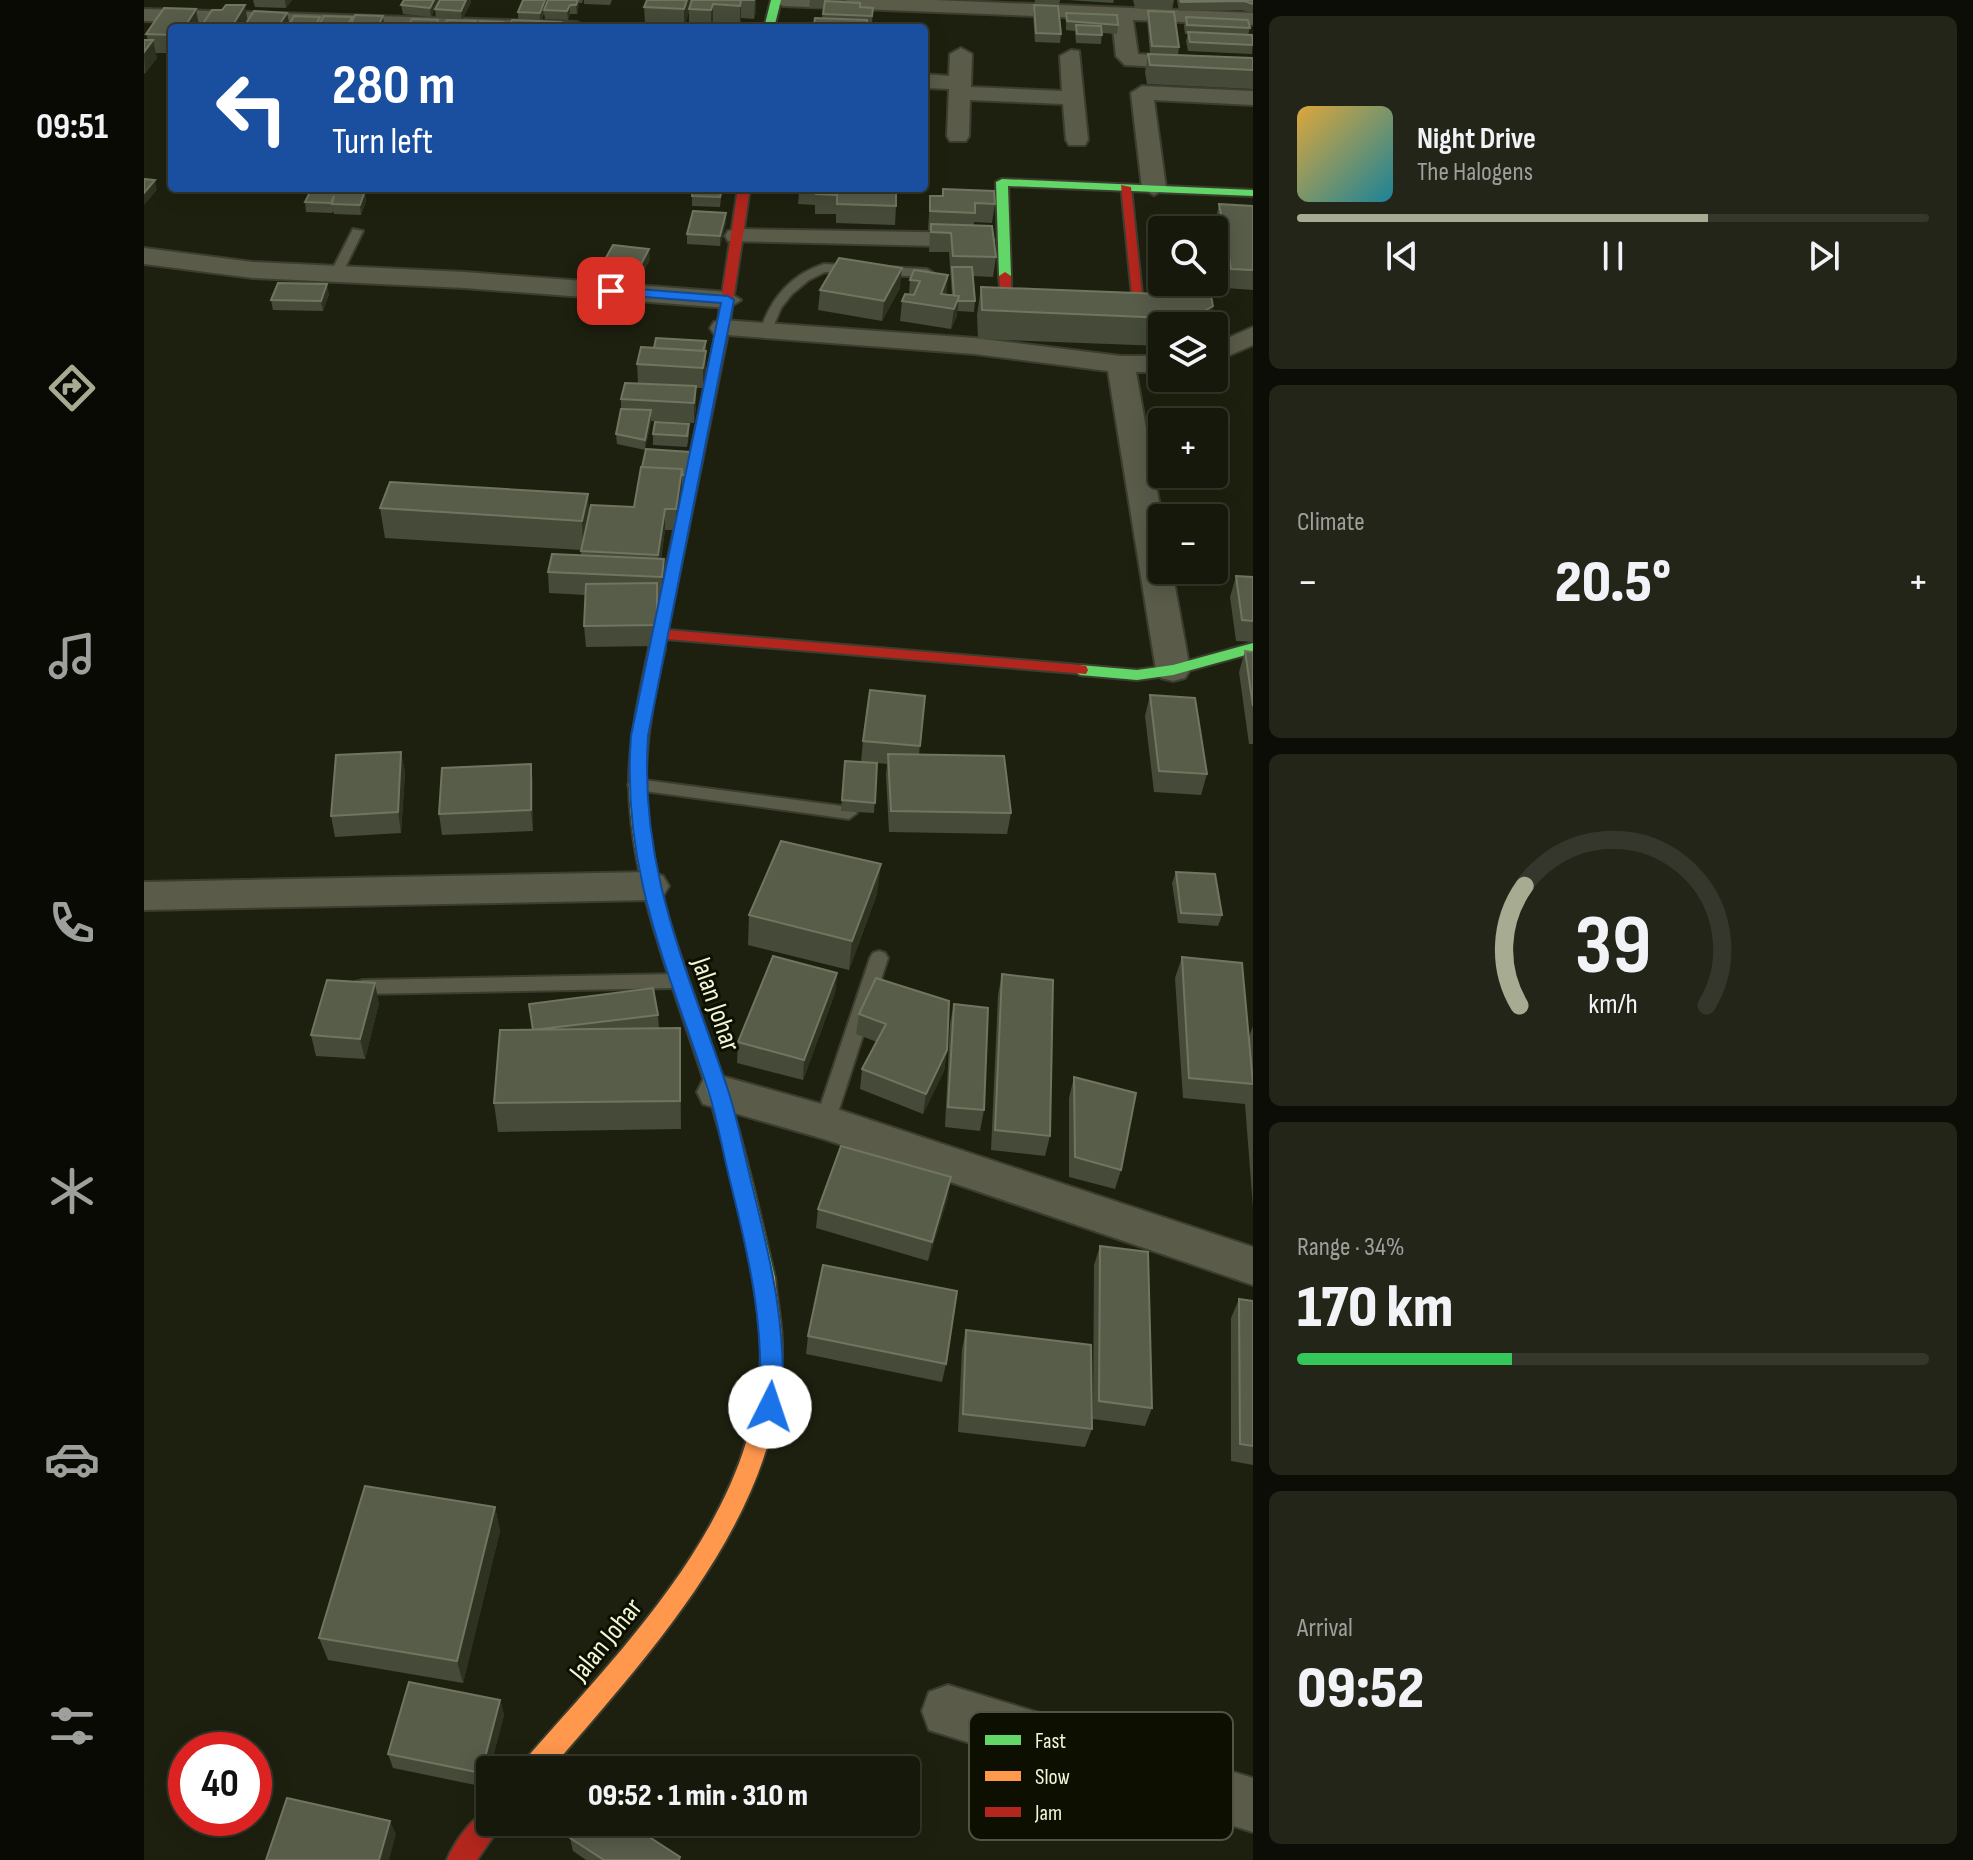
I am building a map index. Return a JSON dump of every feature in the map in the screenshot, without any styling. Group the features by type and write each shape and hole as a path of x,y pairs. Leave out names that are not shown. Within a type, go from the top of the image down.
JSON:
{"street":[{"path":"770,24 776,0"},
{"path":"783,0 1253,19"},
{"path":"1122,14 1127,56 1133,60 1253,66"},
{"path":"144,15 444,24"},
{"path":"958,136 961,54"},
{"path":"1071,56 1077,140"},
{"path":"928,82 960,88 1074,98"},
{"path":"1154,188 1142,93 1253,98"},
{"path":"1125,187 1139,300 1005,294 1002,182 1154,188 1253,193"},
{"name":"Jalan Johar","path":"544,1756 693,1574 745,1487 760,1449 770,1407 774,1357 765,1279 718,1092 677,981 650,886 636,785 639,736 723,328 743,192"},
{"path":"737,236 1003,240"},
{"path":"144,256 253,270 728,300"},
{"path":"723,328 975,346 1121,364 1148,364"},
{"path":"1228,347 1253,335"},
{"path":"1121,364 1173,670"},
{"path":"661,634 1137,675 1173,670 1253,648"},
{"path":"144,896 650,886"},
{"path":"718,1092 825,1122 1253,1266"},
{"path":"948,1711 969,1717"},
{"path":"1233,1799 1253,1805"}],"lane":[{"path":"336,274 357,231"},
{"path":"767,329 769,318 796,280 824,268 927,273"},
{"path":"636,785 849,813"},
{"path":"825,1122 879,958"},
{"path":"363,987 677,981"}],"building":[{"path":"404,0 434,0 430,8 401,5"},
{"path":"440,0 466,0 461,11 435,9"},
{"path":"523,0 545,0 540,13 518,12"},
{"path":"548,0 578,0 567,11 544,10"},
{"path":"647,0 687,0 684,9 644,7"},
{"path":"692,0 741,0 740,6 713,4 711,10 689,9"},
{"path":"1180,0 1253,0 1253,4 1244,1"},
{"path":"825,1 860,3 860,7 873,8 872,16 823,14"},
{"path":"226,5 245,5 233,24 203,24 212,10 222,10"},
{"path":"1034,5 1058,6 1061,34 1036,33"},
{"path":"164,8 196,9 187,24 168,24 168,35 146,34"},
{"path":"254,11 287,13 280,24 246,24"},
{"path":"1148,11 1174,12 1179,47 1152,46"},
{"path":"1066,13 1117,15 1118,25 1067,21"},
{"path":"355,15 383,16 379,24 351,24"},
{"path":"294,16 320,17 316,24 289,24"},
{"path":"324,16 352,17 348,24 319,24"},
{"path":"1186,17 1248,20 1250,28 1187,25"},
{"path":"815,18 867,20 867,24 814,24"},
{"path":"412,19 438,20 436,24 409,24"},
{"path":"447,20 476,21 474,24 445,24"},
{"path":"512,20 561,22 560,24 510,24"},
{"path":"480,21 502,22 501,24 478,24"},
{"path":"1076,25 1101,26 1102,35 1077,34"},
{"path":"1188,32 1252,35 1253,45 1190,42"},
{"path":"144,40 153,40 144,52"},
{"path":"1148,54 1253,58 1253,70 1150,65"},
{"path":"144,179 155,180 144,193"},
{"path":"943,189 994,191 995,204 975,203 975,213 930,211 930,196 943,196"},
{"path":"310,192 365,192 360,205 332,204 334,196 331,203 305,202"},
{"path":"693,192 721,192 720,197 692,196"},
{"path":"896,192 896,206 837,204 837,195 816,194"},
{"path":"1219,204 1253,206 1253,270 1231,269 1228,216 1221,216"},
{"path":"693,211 726,213 720,236 687,234"},
{"path":"931,224 992,226 996,257 953,256 951,233 931,232"},
{"path":"613,245 649,249 639,268 603,263"},
{"path":"839,258 902,268 884,301 820,290"},
{"path":"952,267 972,267 975,301 958,301 959,296 954,296"},
{"path":"914,270 948,275 941,294 959,296 954,309 902,301 905,294 914,295 920,281 910,280"},
{"path":"278,283 327,284 321,301 271,300"},
{"path":"981,287 1148,294 1148,296 1211,296 1213,306 1203,312 1148,312 1148,317 982,310"},
{"path":"656,338 706,341 703,351 654,348"},
{"path":"641,347 706,351 703,368 637,364"},
{"path":"625,383 696,386 694,403 621,399"},
{"path":"621,409 651,410 645,440 616,434"},
{"path":"655,422 689,424 687,436 653,434"},
{"path":"646,449 690,452 686,475 682,475 682,469 642,467"},
{"path":"641,467 682,469 676,509 665,509 658,555 581,551 591,505 634,507"},
{"path":"390,482 588,494 582,521 380,508"},
{"path":"552,554 664,559 662,577 548,572"},
{"path":"1236,576 1253,577 1253,621 1242,620"},
{"path":"657,583 657,625 584,626 586,584"},
{"path":"1245,651 1253,652 1253,706"},
{"path":"870,690 925,696 920,746 863,741"},
{"path":"1150,695 1195,698 1207,774 1159,771"},
{"path":"401,752 398,812 331,816 336,755"},
{"path":"888,754 1004,756 1011,813 891,811"},
{"path":"845,761 877,763 875,803 842,800"},
{"path":"531,764 531,810 439,814 442,768"},
{"path":"781,841 881,864 852,941 749,915"},
{"path":"1176,872 1215,874 1222,915 1181,913"},
{"path":"773,956 837,973 804,1060 738,1042"},
{"path":"1182,957 1242,963 1253,1084 1189,1078"},
{"path":"1002,974 1053,980 1050,1136 995,1130"},
{"path":"876,978 949,1001 947,1050 926,1094 862,1069 886,1024 859,1014"},
{"path":"327,980 375,983 360,1039 311,1035"},
{"path":"653,988 658,1015 533,1030 529,1004"},
{"path":"954,1004 988,1008 984,1110 948,1107"},
{"path":"680,1028 680,1101 494,1103 500,1030"},
{"path":"1074,1077 1136,1093 1121,1170 1075,1157"},
{"path":"841,1146 951,1177 932,1242 818,1209"},
{"path":"1100,1246 1148,1252 1152,1408 1099,1401"},
{"path":"823,1265 957,1291 946,1364 808,1336"},
{"path":"1239,1299 1253,1301 1253,1446 1240,1444"},
{"path":"966,1330 1091,1345 1092,1429 963,1414"},
{"path":"365,1486 495,1507 457,1661 319,1638"},
{"path":"409,1682 500,1700 485,1756 476,1756 476,1772 388,1754"},
{"path":"287,1798 390,1821 379,1860 266,1860"},
{"path":"648,1836 680,1857 679,1860 604,1860 570,1838"}],"traffic: fast":[{"path":"770,24 776,0"},
{"path":"1005,276 1002,182 1253,193"},
{"path":"657,648 639,737 641,827 648,870 672,957 729,1132 764,1278"},
{"path":"1080,670 1137,675 1173,670 1253,648"}],"traffic: slow":[{"path":"545,1756 670,1606 710,1547 742,1485 763,1420 772,1351 764,1278"}],"traffic: jam":[{"path":"1005,276 1005,294 1139,300 1125,187"},
{"path":"657,648 723,328 743,192"},
{"path":"661,634 1080,670"},
{"path":"460,1860 479,1836"}],"route":[{"path":"611,291 728,300 639,736 636,785 650,886 677,981 718,1092 765,1279 774,1357 770,1407"}]}
